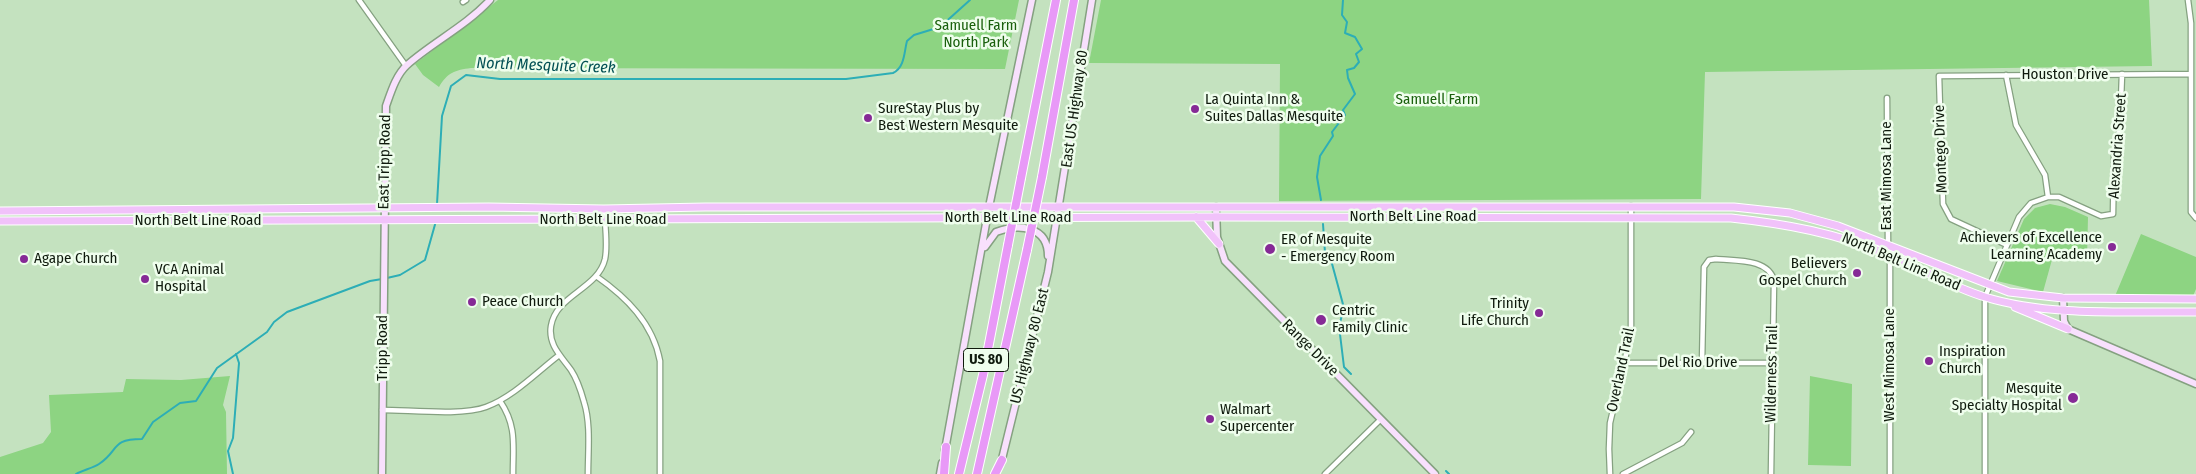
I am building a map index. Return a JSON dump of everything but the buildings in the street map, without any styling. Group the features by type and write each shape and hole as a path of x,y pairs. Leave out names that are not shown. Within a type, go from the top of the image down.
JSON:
{"highway":[{"name":"US 80","path":"959,474 983,374 1056,0"},
{"name":"US 80","path":"977,474 1006,356 1042,177 1074,0"},
{"path":"944,474 946,447"},
{"path":"997,474 1002,460"}],"main road":[{"name":"East Tripp Road","path":"384,221 386,106 392,88 406,66 451,34 490,0"},
{"path":"940,474 989,207 1032,0"},
{"name":"East US Highway 80","path":"1058,218 1092,0"},
{"name":"North Belt Line Road","path":"0,210 170,211 705,207 1631,206 1734,208 1790,213 1838,226 2009,292 2063,298 2196,299"},
{"path":"705,207 709,218"},
{"path":"709,218 716,207"},
{"path":"799,207 799,218"},
{"path":"1143,207 1143,217"},
{"name":"Range Drive","path":"1216,207 1219,244 1225,260 1254,292 1435,474"},
{"path":"1413,207 1413,217"},
{"path":"791,208 791,219"},
{"path":"9,210 9,221"},
{"path":"170,211 170,221"},
{"name":"North Belt Line Road","path":"0,221 446,221 1143,217 1731,218 1787,224 1834,234 1890,255 1930,276 1985,297 2001,301"},
{"path":"1196,217 1219,244"},
{"name":"US Highway 80 East","path":"1002,460 1048,272 1058,218"},
{"name":"Tripp Road","path":"382,474 384,221"},
{"path":"982,252 993,234 1004,229 1020,228 1036,231 1046,240 1048,272"},
{"path":"2063,298 2062,310 2068,329"},
{"path":"2001,301 2062,310 2196,312"},
{"path":"2001,301 2196,384"}],"street":[{"path":"359,0 406,66"},
{"path":"2188,0 2194,23 2191,74 2191,212 2196,218"},
{"name":"Alexandria Street","path":"2048,197 2059,197 2101,216 2110,216 2114,211 2114,157 2120,127 2122,74"},
{"name":"Houston Drive","path":"1938,76 2191,74"},
{"path":"1985,474 1985,297 2022,211 2036,200 2048,197 2045,175 2016,125 2006,75"},
{"name":"Montego Drive","path":"1938,76 1944,204 1951,219 2007,245"},
{"name":"East Mimosa Lane","path":"1887,98 1888,244 1890,255"},
{"name":"Overland Trail","path":"1610,474 1608,449 1610,423 1631,333 1631,206"},
{"path":"588,474 588,423 585,404 571,370 558,356 552,341 553,318 563,304 596,276 604,260 604,209"},
{"name":"West Mimosa Lane","path":"1890,255 1890,474"},
{"name":"Wilderness Trail","path":"1702,363 1702,277 1704,267 1709,260 1763,265 1773,274 1771,474"},
{"path":"596,276 630,303 650,330 656,343 660,361 660,474"},
{"path":"382,410 468,410 484,408 500,401 558,356"},
{"name":"Del Rio Drive","path":"1624,363 1772,363"},
{"path":"500,401 512,425 513,474"},
{"path":"1325,474 1381,420"},
{"path":"1623,474 1682,443 1691,432"}],"green space":[{"name":"Samuell Farm North Park","path":"498,0 1019,0 1005,69 471,68 452,73 445,78 439,87 423,75 415,64"},
{"name":"Samuell Farm","path":"1101,0 2149,0 2152,66 1705,72 1701,199 1279,201 1280,64 1089,63"},
{"path":"2050,204 2065,207 2088,217 2087,259 2053,256 2043,292 1997,281 2024,219 2035,208"},
{"path":"2141,234 2196,257 2196,289 2193,296 2115,296"},
{"path":"230,376 223,405 226,412 227,474 0,474 0,457 43,443 51,432 49,395 123,392 126,379 181,380"},
{"path":"1810,376 1852,384 1851,466 1808,465"}],"waterway":[{"name":"North Mesquite Creek","path":"437,204 442,116 451,86 466,75 500,79 846,79 893,73 902,63 907,41 914,35 940,27 970,0"},
{"path":"1321,200 1317,177 1320,156 1333,136 1332,132 1345,115 1343,110 1355,94 1348,78 1347,70 1354,68 1359,62 1356,54 1362,49 1355,37 1345,33 1347,22 1342,15 1343,0"},
{"name":"North Mesquite Creek","path":"387,278 400,275 425,260 436,221"},
{"path":"1323,224 1325,253 1331,260 1344,308 1339,326 1344,367 1351,374"},
{"name":"North Mesquite Creek","path":"76,474 99,464 120,443 132,439 142,439 153,422 180,403 196,401 217,368 267,332 274,322 287,312 370,281 382,279"},
{"path":"233,474 228,451 233,438 239,363 236,354"},
{"path":"1446,471 1449,474"}],"place":[{"name":"La Quinta Inn & Suites Dallas Mesquite","path":"1195,109"},
{"name":"SureStay Plus by Best Western Mesquite","path":"868,118"},
{"name":"Achievers of Excellence Learning Academy","path":"2112,247"},
{"name":"ER of Mesquite - Emergency Room","path":"1270,249"},
{"name":"Agape Church","path":"24,259"},
{"name":"Believers Gospel Church","path":"1857,273"},
{"name":"VCA Animal Hospital","path":"145,279"},
{"name":"Peace Church","path":"472,302"},
{"name":"Trinity Life Church","path":"1539,313"},
{"name":"Centric Family Clinic","path":"1321,320"},
{"name":"Inspiration Church","path":"1929,361"},
{"name":"Mesquite Specialty Hospital","path":"2073,398"},
{"name":"Walmart Supercenter","path":"1210,419"}]}
